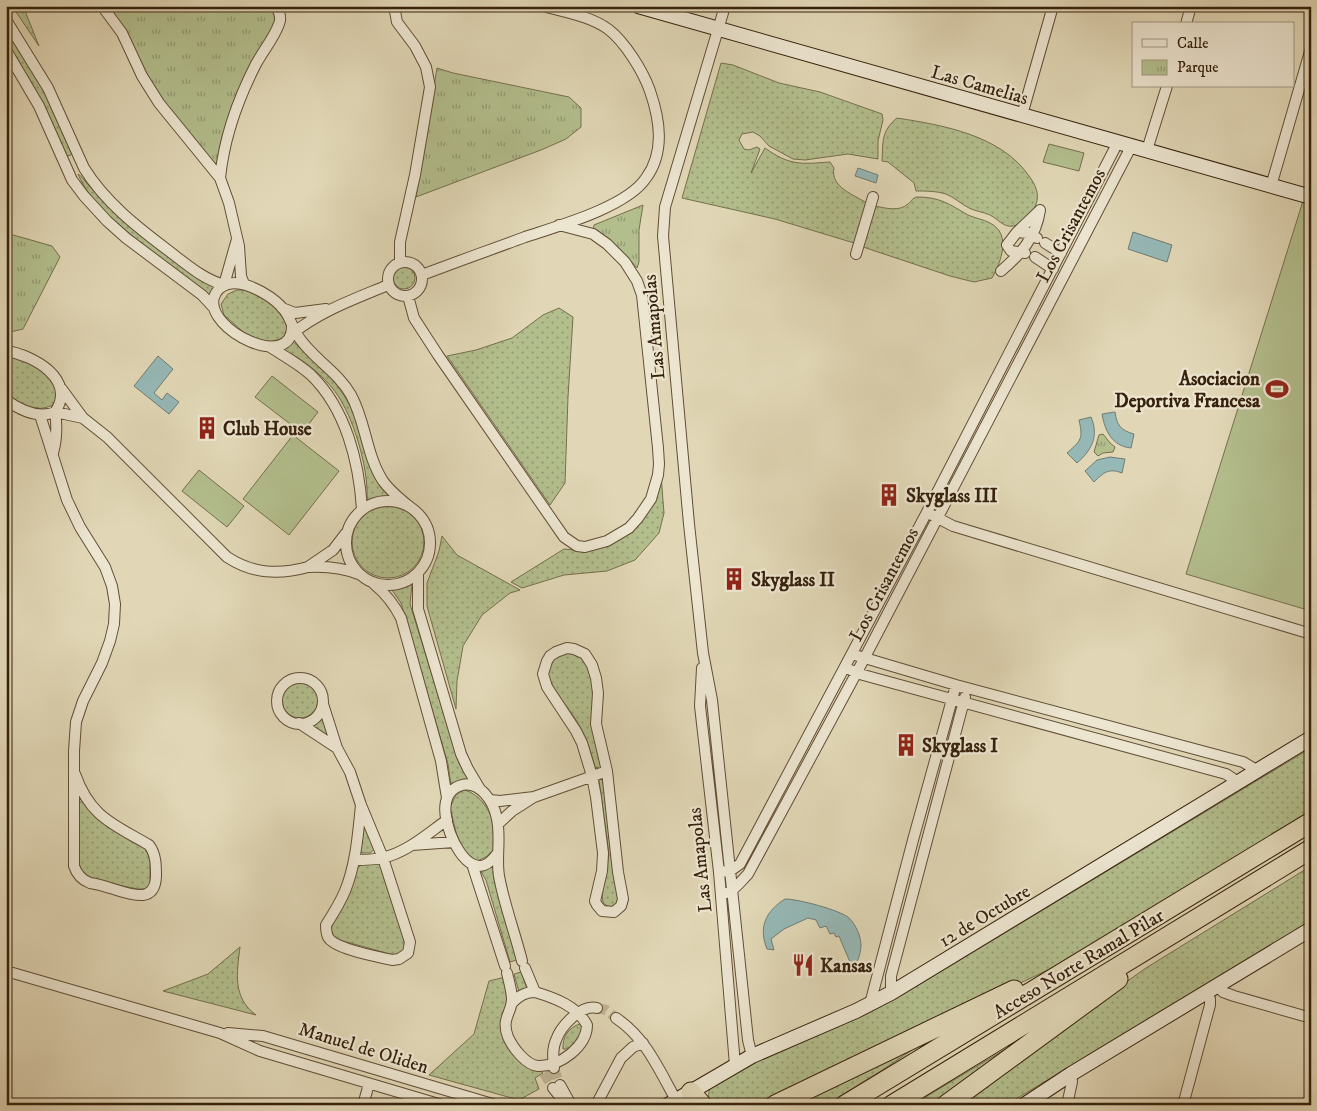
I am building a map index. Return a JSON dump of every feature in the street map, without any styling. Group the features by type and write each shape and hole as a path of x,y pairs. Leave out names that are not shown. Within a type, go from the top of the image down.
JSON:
{"highway":[{"name":"Acceso Norte Ramal Pilar","path":"845,1105 1311,822"},
{"name":"Acceso Norte Ramal Pilar","path":"892,1105 1311,849"},
{"path":"946,1105 1226,900"},
{"path":"776,1105 1116,940"}],"street":[{"path":"102,6 122,33 142,76 159,103 220,178 229,203 244,284"},
{"path":"220,178 224,152 236,110 255,66 279,25 280,15 275,6"},
{"path":"394,6 397,22 415,46 426,67 430,87 417,167 400,242 400,262"},
{"path":"422,275 601,209 624,198 640,186 651,171 658,152 658,117 648,84 640,70 617,38 608,29 594,22 543,6"},
{"name":"Las Camelias","path":"638,6 1311,197"},
{"name":"Las Amapolas","path":"725,6 665,207 663,222 681,439 703,652 712,700 726,892 735,1065"},
{"path":"1022,115 1053,6"},
{"path":"1187,22 1191,6"},
{"path":"6,20 44,81 80,159 92,180 120,211 194,270 213,282 224,285"},
{"path":"1271,186 1311,48"},
{"path":"6,50 39,106 72,180 107,221 202,295 214,308 222,322 242,337 270,347 300,366 311,375 332,401 341,417 355,463 361,492 362,509"},
{"path":"1147,150 1166,88"},
{"name":"Los Crisantemos","path":"724,871 740,864 927,512 1057,261 1125,144"},
{"name":"Los Crisantemos","path":"726,892 748,874 864,659 1068,265 1125,144"},
{"path":"65,166 80,159"},
{"path":"856,254 873,197"},
{"path":"1040,210 1037,225 1038,238 1028,255 1001,271 1007,245 1016,232 1036,216 1040,210"},
{"path":"408,296 414,318 564,537 577,546 594,545 607,541 629,528 638,518 651,499 658,475 658,448 642,295 632,271 608,244 593,234 559,225"},
{"path":"1016,232 1022,232 1038,238 1057,261"},
{"path":"224,285 237,239"},
{"path":"1007,245 1012,251 1068,265"},
{"path":"400,262 413,264 422,275 419,288 408,296 396,294 388,285 388,273 393,266 400,262"},
{"path":"214,308 216,292 224,285 230,283 244,284 269,297 282,308 287,314 292,331 343,382 357,409 382,480 393,493 420,515 430,538 429,551 425,563 418,573 396,585 383,585 371,582"},
{"path":"270,347 279,346 284,343 292,331 337,307 388,285"},
{"path":"282,308 295,313 302,313 337,307"},
{"path":"1025,323 1035,329"},
{"path":"6,351 27,357 40,364 53,376 83,418 107,437 222,552 237,563 267,572 287,572 308,567 324,566 340,568 371,582 385,593 401,618 441,761 447,798 447,820 454,842 465,859 472,864 485,865 493,860 497,854"},
{"path":"53,453 56,445 57,422 55,412 61,401 61,388"},
{"path":"6,400 23,410 40,415 55,412 83,418"},
{"path":"40,415 67,500 80,527 105,567 112,586 115,604 114,624 110,641 76,722 74,751 74,858 76,871 84,880 90,883 135,895 147,894 156,882 155,858 152,849 149,845 120,830 101,816 84,796 75,774"},
{"path":"360,576 352,566 347,555 345,542 353,518 362,509 386,501 398,502 410,507"},
{"path":"927,512 953,526 1311,634"},
{"path":"308,567 333,550 348,530"},
{"path":"418,573 418,609 462,754 468,769 481,790 490,800 498,824 500,838 497,854 499,876 524,964 535,992"},
{"path":"567,648 585,654 592,664 598,692 596,724 607,771 618,872 623,899 621,906 614,912 602,911 595,901 602,871 603,853 592,776 576,730 543,680 542,674 550,656 562,649 567,648"},
{"path":"852,654 956,685 1243,762 1258,771"},
{"path":"845,667 856,673 1226,774 1238,782"},
{"path":"336,748 299,724 285,719 277,700 282,687 294,679 308,680 319,688 336,748 350,772 361,805 383,858 410,942 408,953 399,959 392,960 339,945 328,938 326,931 326,925 345,890 354,860 361,805"},
{"path":"870,1004 956,685"},
{"path":"892,993 891,976 967,688"},
{"path":"299,724 312,720 317,715 322,702"},
{"path":"1155,754 1159,738"},
{"name":"12 de Octubre","path":"684,1101 735,1065 752,1056 892,993 1311,738"},
{"path":"498,824 512,811 534,797 607,771"},
{"path":"789,773 799,778"},
{"path":"447,798 451,791 466,784 481,790"},
{"path":"490,800 500,801 534,797"},
{"path":"354,860 383,858 411,845 447,820"},
{"path":"411,845 454,842"},
{"path":"472,864 506,970 512,1003"},
{"name":"Las Amapolas","path":"726,892 752,1056"},
{"path":"1024,1105 1071,1074 1311,929"},
{"name":"Manuel de Oliden","path":"6,971 220,1033 260,1051 442,1105"},
{"path":"1218,986 1223,992 1234,996 1311,1018"},
{"path":"528,992 549,996 578,1012 587,1024 585,1038 579,1046 547,1068 519,1053 509,1038 506,1029 506,1018 512,1003 518,996 528,992"},
{"path":"1183,1105 1210,1005 1210,999 1204,994"},
{"path":"547,1068 556,1038 578,1012 593,1007 596,1010"},
{"path":"616,1018 628,1026 644,1043 684,1101"},
{"name":"Manuel de Oliden","path":"220,1033 263,1036 496,1105"},
{"path":"596,1105 621,1058 633,1047 644,1043"},
{"path":"1067,1105 1072,1082 1071,1074"},
{"path":"362,1105 369,1084"},
{"path":"567,1105 557,1086 571,1105"}],"green space":[{"path":"12,6 23,6 39,46"},
{"path":"102,6 275,6 280,15 229,133 220,178 159,103"},
{"path":"6,27 34,72 50,103 72,151 71,155 68,156 65,153 37,93 6,41"},
{"path":"721,63 733,65 779,83 820,92 882,114 883,120 878,141 878,159 848,154 805,160 793,159 769,146 760,136 753,132 742,134 739,140 744,149 749,150 757,147 760,149 751,173 765,148 789,161 830,162 834,168 834,175 839,185 844,190 867,203 854,243 775,219 682,198"},
{"path":"437,68 569,97 581,108 581,127 566,139 541,150 416,197"},
{"path":"897,118 933,124 969,134 987,141 1003,151 1017,162 1035,186 1037,200 1030,215 1017,225 1007,226 990,215 969,208 946,194 916,191 914,183 888,162 882,161 885,132"},
{"path":"1049,144 1084,153 1079,171 1043,162"},
{"path":"78,174 185,269 201,281 217,287 210,298 107,214 91,196"},
{"path":"917,197 932,198 944,202 997,228 1003,241 1003,249 999,264 992,278 974,282 863,247 875,206 892,209 900,208"},
{"name":"Asociacion Deportiva Francesa","path":"1303,201 1311,203 1311,611 1186,574"},
{"path":"643,205 639,230 639,262 637,268 612,242 593,231 594,225"},
{"path":"6,233 52,246 60,257 23,329 6,333"},
{"path":"404,267 412,270 415,278 412,286 404,289 396,286 393,278 396,270"},
{"path":"237,290 258,294 280,313 284,319 287,331 284,338 266,343 248,336 224,315 221,304 228,294"},
{"path":"559,308 573,317 565,483 550,505 447,356 476,350 512,338 543,315"},
{"path":"292,341 320,366 344,395 355,417 372,469 390,497 367,502 364,463 346,410 335,392 322,377 298,358 282,350"},
{"path":"6,354 37,365 54,381 58,397 53,405 40,408 28,407 6,395"},
{"path":"272,376 318,412 302,433 255,397"},
{"path":"1103,434 1115,447 1113,452 1103,453 1098,456 1094,452 1099,435"},
{"path":"293,435 339,471 289,535 243,499"},
{"path":"199,470 244,506 227,527 182,491"},
{"path":"661,475 664,513 659,533 635,560 607,571 564,575 522,588 511,582 564,549 593,548 630,531"},
{"path":"388,506 408,512 418,522 424,542 418,562 408,572 388,578 368,572 358,562 352,542 358,522 368,512"},
{"path":"442,536 457,555 520,590 510,593 482,615 463,646 457,681 456,709 427,606 427,583 439,551"},
{"path":"412,584 410,604 459,763 469,781 464,779 451,786 448,764 401,603 392,590"},
{"path":"569,651 581,655 592,673 603,764 600,768 595,767 581,728 554,688 547,674 554,659 560,654"},
{"path":"300,682 307,683 313,687 317,693 317,707 313,713 307,717 300,718 293,717 287,713 283,707 282,700 283,693 287,687 293,683"},
{"path":"323,719 330,737 312,725"},
{"path":"1311,748 1311,811 1056,966 783,1097 759,1105 715,1105 710,1099 711,1086 716,1080 902,995"},
{"path":"602,777 605,780 619,900 616,906 609,907 603,903 602,892 609,855 599,780"},
{"path":"464,790 475,795 484,804 496,830 495,848 486,857 477,861 469,857 459,845 450,807 456,795"},
{"path":"82,800 143,844 150,854 150,885 145,889 98,881 84,874 78,863 79,804"},
{"path":"364,828 367,828 376,848 370,853 361,853 360,849"},
{"path":"364,862 378,863 382,868 406,946 397,956 336,939 330,931 356,870"},
{"path":"494,866 494,879 517,960 510,962 486,880 480,870"},
{"path":"1311,866 1311,921 1006,1105 954,1105 1146,968"},
{"path":"240,947 238,984 243,1000 256,1015 163,991 208,974"},
{"path":"521,972 527,989 519,992 514,974"},
{"path":"505,977 507,1003 502,1014 502,1029 543,1073 535,1078 539,1089 519,1100 429,1075 474,1034 489,981"},
{"path":"585,1024 583,1036 570,1049 563,1049 567,1033 573,1027"},
{"path":"1042,1029 933,1105 912,1105 1009,1047"},
{"path":"909,1048 912,1050 826,1105 787,1105"}],"water":[{"path":"858,168 878,175 876,183 855,176"},
{"path":"1133,232 1172,245 1167,262 1128,249"},
{"path":"158,356 173,369 154,393 162,400 167,393 179,402 169,414 134,386"},
{"path":"1115,412 1120,426 1125,431 1134,434 1131,448 1124,447 1114,441 1107,432 1102,414"},
{"path":"1091,417 1094,430 1093,442 1087,453 1077,463 1067,453 1076,445 1080,438 1079,420"},
{"path":"1110,457 1125,459 1122,473 1110,471 1094,482 1085,471 1097,460"},
{"path":"785,899 818,906 849,918 858,931 861,942 860,955 854,965 852,967 839,936 836,937 834,933 830,934 826,926 820,928 816,920 808,918 784,929 771,939 774,950 767,949 763,934 766,920 773,909"}],"tunnel":[{"path":"597,1008 606,1010 616,1018"},
{"path":"554,1069 560,1085"},
{"path":"544,1073 553,1088"}],"place":[{"name":"Asociacion Deportiva Francesa","path":"1277,389"},
{"name":"Club House","path":"207,428"},
{"name":"Skyglass III","path":"889,495"},
{"name":"Skyglass II","path":"734,579"},
{"name":"Skyglass I","path":"906,745"},
{"name":"Kansas","path":"803,965"}]}
